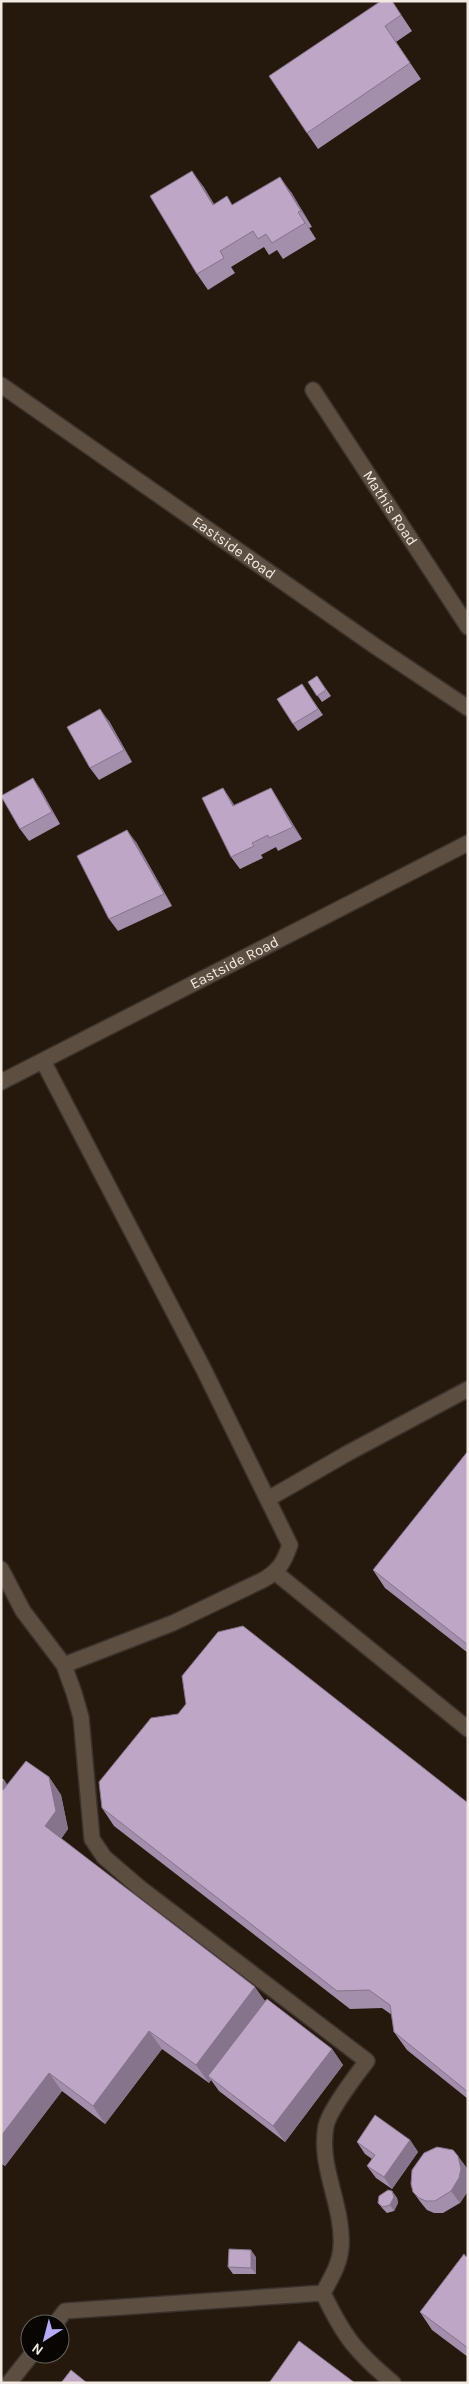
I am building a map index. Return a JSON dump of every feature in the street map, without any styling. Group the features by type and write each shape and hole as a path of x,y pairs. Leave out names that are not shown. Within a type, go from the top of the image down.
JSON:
{"street":[{"name":"Eastside Road","path":"1,385 375,646 468,708"},
{"name":"Mathis Road","path":"313,390 468,627"},
{"name":"Eastside Road","path":"1,1082 468,843"},
{"path":"43,1061 199,1360 290,1545 284,1562 276,1573 173,1622 64,1665"},
{"path":"268,1499 348,1453 468,1389"},
{"path":"1,1569 23,1611 64,1665 81,1717 92,1839 104,1857 140,1888 367,2061 350,2083 326,2124 325,2154 339,2224 341,2246 338,2265 324,2293"},
{"path":"276,1573 468,1728"},
{"path":"63,2314 65,2311 324,2293"},
{"path":"324,2293 340,2328 363,2359 393,2383"},
{"path":"9,2383 24,2364"}],"building":[{"path":"381,1 392,1 401,15 385,26 410,63 307,133 269,76"},
{"path":"192,171 213,205 227,196 232,205 280,177 301,211 298,212 305,223 272,243 266,234 258,239 253,231 220,251 224,258 197,274 150,196"},
{"path":"317,676 326,690 317,696 308,682"},
{"path":"302,684 318,709 293,724 277,699"},
{"path":"100,709 124,750 90,768 67,727"},
{"path":"33,778 52,812 20,829 1,796"},
{"path":"223,788 233,806 271,788 293,827 269,838 268,835 252,843 254,846 231,857 202,798"},
{"path":"127,830 164,894 109,919 77,856"},
{"path":"468,1451 468,1645 373,1570"},
{"path":"243,1626 468,1803 468,2092 394,2032 390,2005 369,1990 337,1991 102,1808 99,1782 151,1718 178,1714 186,1704 182,1676 218,1632"},
{"path":"26,1761 49,1777 56,1811 45,1826 255,1987 196,2065 149,2031 93,2106 49,2073 1,2136 1,1789 3,1790"},
{"path":"267,1999 332,2049 273,2126 208,2076"},
{"path":"375,2115 410,2140 384,2177 367,2166 375,2155 357,2142"},
{"path":"437,2147 453,2150 458,2156 461,2169 459,2178 451,2191 435,2201 426,2201 419,2198 413,2192 411,2184 412,2170 424,2153"},
{"path":"388,2190 392,2191 394,2197 390,2205 383,2207 378,2203 379,2196"},
{"path":"229,2249 251,2250 251,2268 228,2267"},
{"path":"464,2254 466,2257 468,2255 468,2348 420,2312"},
{"path":"299,2341 355,2383 269,2383"},
{"path":"71,2370 87,2383 61,2383"}]}
